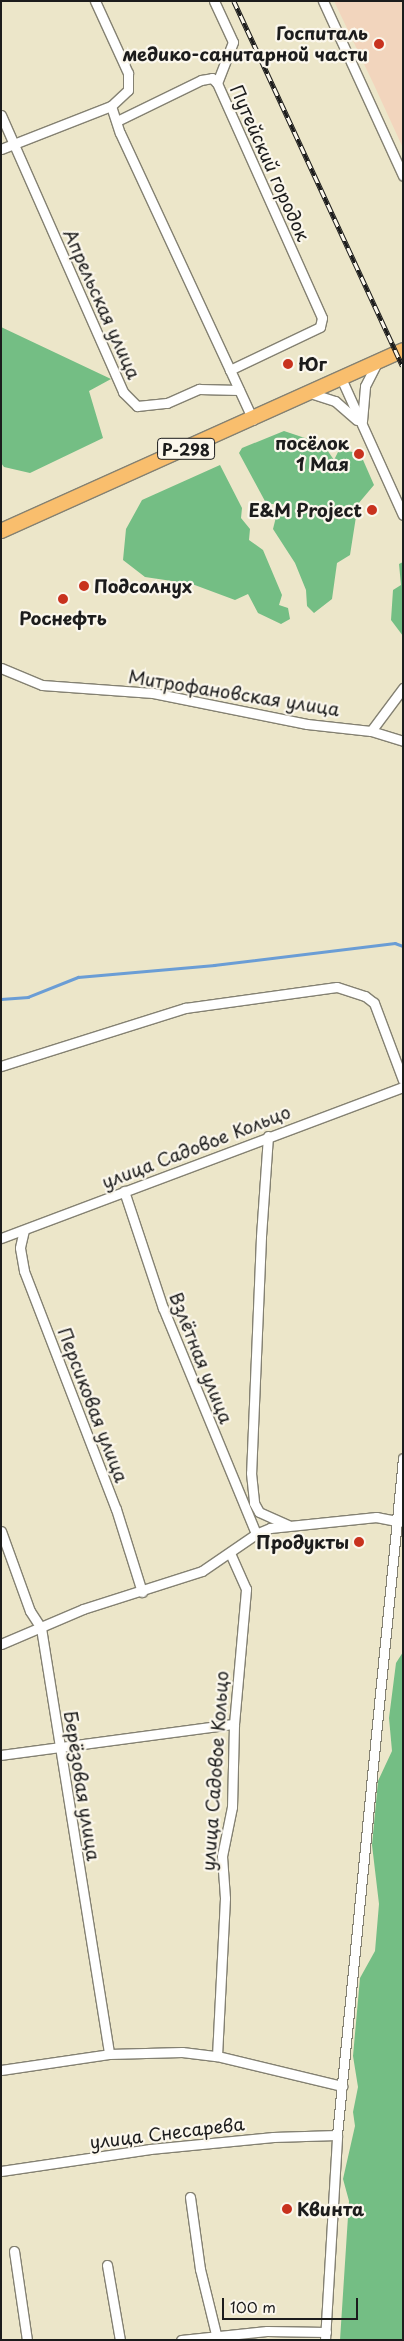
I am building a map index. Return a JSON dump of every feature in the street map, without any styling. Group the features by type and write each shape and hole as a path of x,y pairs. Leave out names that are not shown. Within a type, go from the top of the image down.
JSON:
{"highway":[{"name":"Р-298","path":"1,531 253,420 403,350"}],"street":[{"path":"1,149 14,146 111,106 128,90 128,73 95,1"},
{"path":"214,1 233,42 217,83"},
{"path":"323,1 403,176"},
{"name":"Путейский городок","path":"117,120 201,80 212,78 217,83 322,318 320,328 230,370"},
{"path":"111,106 120,133 253,420"},
{"name":"Апрельская улица","path":"1,115 122,392 136,406 167,403 199,389 239,390"},
{"path":"362,426 365,386 378,361"},
{"path":"341,378 403,515"},
{"path":"310,393 343,407 362,426"},
{"name":"Митрофановская улица","path":"1,668 42,685 153,693 307,724 371,731 403,741"},
{"path":"371,731 403,688"},
{"path":"1,1066 185,1008 338,987 365,996 374,1004 403,1080"},
{"name":"улица Садовое Кольцо","path":"1,1238 268,1136 403,1087"},
{"path":"268,1136 261,1237 251,1473 254,1503 259,1512 289,1525"},
{"name":"Взлётная улица","path":"124,1191 163,1308 256,1534"},
{"name":"Персиковая улица","path":"24,1230 20,1248 24,1271 116,1509 142,1592"},
{"path":"181,2340 216,2334 326,2336 337,2135 400,1522 403,1458"},
{"path":"1,1644 83,1609 202,1572 256,1534 289,1525 376,1517 400,1522"},
{"name":"Берёзовая улица","path":"1,1531 30,1611 41,1628 109,2054"},
{"name":"улица Садовое Кольцо","path":"217,2056 224,1898 222,1856 232,1807 234,1724 246,1589 230,1552"},
{"path":"1,1755 41,1748 59,1749 234,1724"},
{"path":"1,2070 109,2054 182,2052 217,2056 342,2086"},
{"name":"улица Снесарева","path":"1,2171 150,2149 273,2137 337,2135"},
{"path":"190,2197 200,2269 216,2334"},
{"path":"14,2251 27,2340"},
{"path":"107,2265 120,2340"}],"shaded area":[{"name":"Госпиталь медико-санитарной части","path":"334,1 403,1 403,148 375,87"}],"green space":[{"path":"1,327 111,379 89,391 103,438 30,473 4,467 1,463"},
{"path":"284,431 323,444 334,460 339,450 360,453 374,485 358,504 350,555 337,563 332,599 314,613 307,606 306,590 295,563 273,529 279,505 266,503 239,453 242,448"},
{"path":"220,465 242,508 241,518 250,529 249,540 263,550 282,595 279,605 288,608 290,619 281,624 258,613 248,594 235,600 192,584 145,577 123,560 126,529 142,500"},
{"path":"403,562 403,636 391,620 393,590 401,585 399,564"},
{"path":"403,1652 403,2340 340,2340 349,2201 343,2179 355,2126 353,2112 358,2087 353,2056 360,1978 375,1951 379,1904 372,1845 378,1781 392,1751 389,1718 396,1663"}],"waterway":[{"path":"1,999 28,997 78,977 214,965 395,943 403,946"}],"railway":[{"path":"234,1 403,366"}],"place":[{"name":"Госпиталь медико-санитарной части","path":"379,44"},
{"name":"Юг","path":"288,364"},
{"name":"посёлок 1 Мая","path":"359,454"},
{"name":"E&M Project","path":"372,510"},
{"name":"Подсолнух","path":"84,586"},
{"name":"Роснефть","path":"63,599"},
{"name":"Продукты","path":"359,1542"},
{"name":"Квинта","path":"287,2209"}]}
